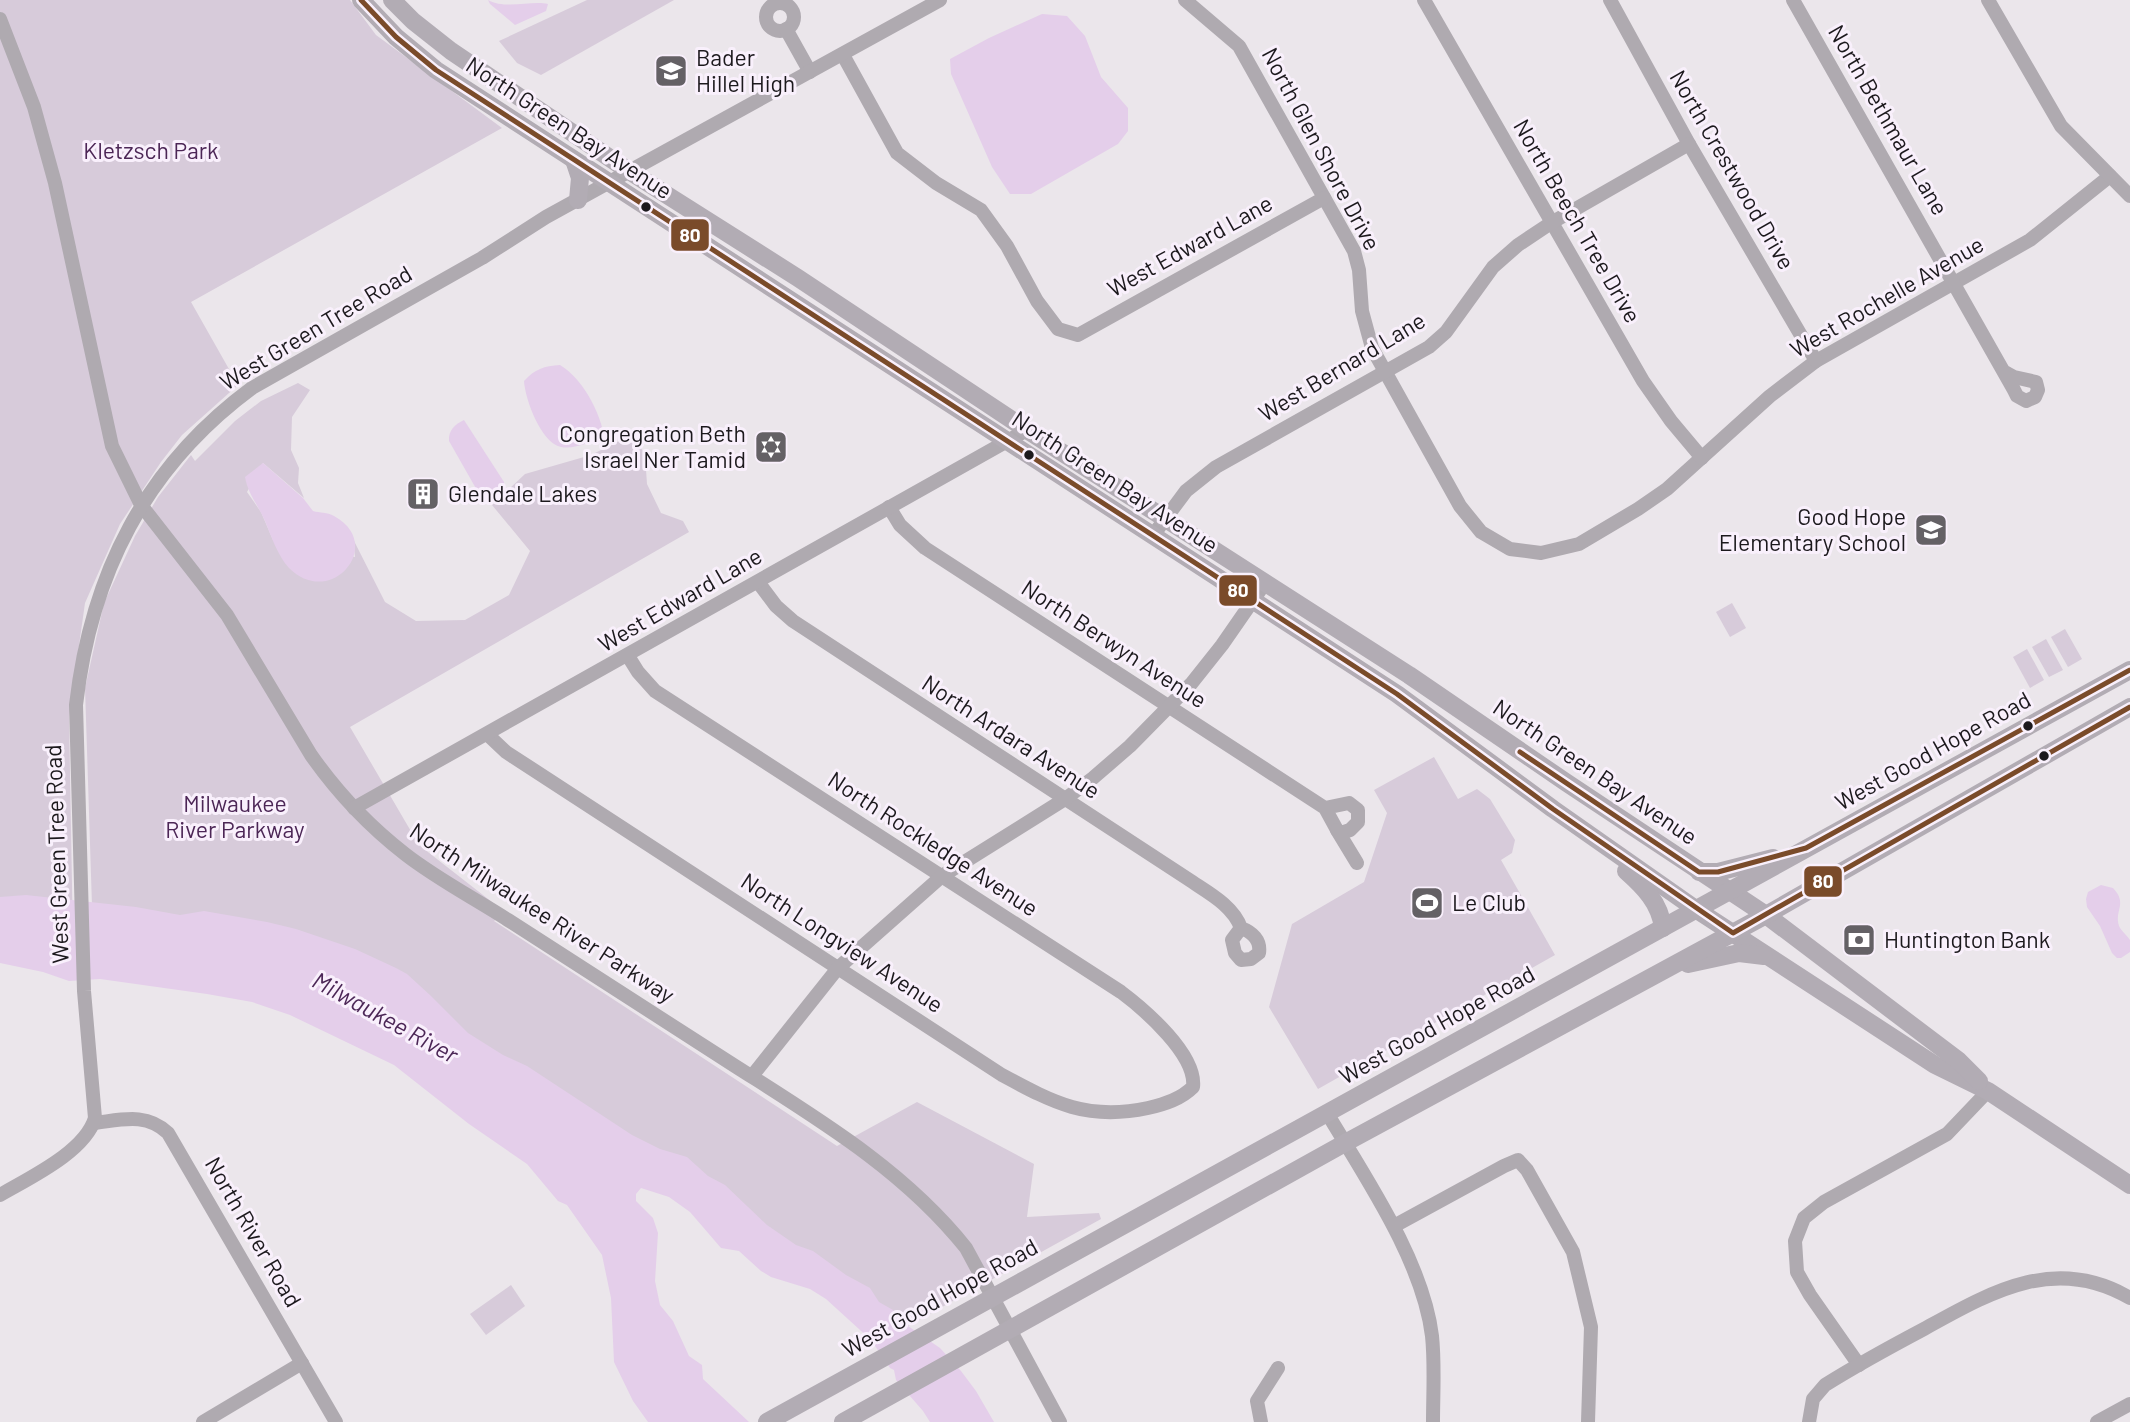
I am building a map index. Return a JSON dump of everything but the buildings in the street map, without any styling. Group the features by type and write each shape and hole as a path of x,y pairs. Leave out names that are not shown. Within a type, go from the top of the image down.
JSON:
{"main road":[{"name":"North Green Bay Avenue","path":"360,0 396,37 436,70 1397,694 1697,910 1935,1065 1988,1091 2130,1185"},
{"name":"North Green Bay Avenue","path":"392,0 450,51 629,171 1409,675 1766,915 1959,1061 1988,1091"},
{"path":"574,160 580,178 578,200"},
{"name":"West Good Hope Road","path":"767,1422 2130,670"},
{"path":"843,1422 1345,1143 1766,915 2130,707"},
{"path":"1577,826 1651,897 1662,915 1663,928"},
{"path":"1699,872 1718,872 1807,848"},
{"path":"1790,901 1792,919 1810,949"},
{"path":"1667,968 1739,953 1770,957"}],"street":[{"name":"West Green Tree Road","path":"94,1123 84,991 76,705 81,663 100,592 122,538 159,478 190,441 218,414 252,388 629,171 940,0"},
{"name":"North Glen Shore Drive","path":"1185,0 1239,46 1354,251 1359,270 1365,327 1384,373 1460,506 1482,532 1510,549"},
{"name":"North Beech Tree Drive","path":"1424,0 1643,380 1671,421 1702,458"},
{"name":"North Crestwood Drive","path":"1610,0 1689,144 1816,361"},
{"name":"North Bethmaur Lane","path":"1793,0 2005,372"},
{"path":"1988,0 2061,126 2130,196"},
{"name":"North Milwaukee River Parkway","path":"0,19 34,107 55,183 112,446 141,505 227,615 311,755 355,808 406,855 751,1076 873,1158 924,1200 966,1248 1060,1422"},
{"path":"786,29 810,72"},
{"name":"West Edward Lane","path":"843,55 897,153 936,183 981,210 1007,246 1037,301 1058,329 1078,335 1324,198"},
{"name":"West Bernard Lane","path":"1154,534 1186,491 1216,467 1429,347 1446,332 1493,267 1518,245 1689,144"},
{"name":"West Rochelle Avenue","path":"1510,549 1541,554 1579,544 1638,509 1667,489 1770,396 1816,361 2030,240 2110,176"},
{"name":"West Edward Lane","path":"355,808 1027,430"},
{"name":"North Berwyn Avenue","path":"889,507 900,525 925,548 1325,808 1357,863"},
{"name":"North Ardara Avenue","path":"758,582 775,607 793,621 1209,893 1235,916 1241,928"},
{"path":"751,1076 838,968 942,876 1065,799 1130,746 1170,707 1214,654 1265,583"},
{"name":"North Rockledge Avenue","path":"628,656 655,691 1137,1004 1176,1045 1194,1077 1193,1087"},
{"name":"North Longview Avenue","path":"488,735 506,752 1002,1075 1051,1100 1094,1113 1136,1110 1165,1104 1193,1087"},
{"path":"1325,808 1349,803 1358,810 1359,818 1354,826 1342,833 1337,830"},
{"path":"1858,1365 1797,1272 1795,1241 1804,1217 1824,1202 1947,1134 1988,1091"},
{"path":"1327,1113 1394,1226 1418,1282 1432,1335 1433,1422"},
{"name":"North River Road","path":"94,1123 141,1118 154,1122 168,1133 336,1422"},
{"path":"0,1195 70,1151 94,1123"},
{"path":"1394,1226 1518,1160 1527,1170 1573,1252 1591,1327 1588,1422"},
{"path":"1809,1422 1813,1399 1825,1385 1973,1302 2007,1287 2043,1278 2081,1279 2130,1298"},
{"path":"203,1422 302,1363"},
{"path":"1261,1422 1257,1401 1278,1368"},
{"path":"2097,1422 2130,1404"}],"green space":[{"name":"Kletzsch Park","path":"0,0 350,0 376,35 502,128 191,302 238,385 182,435 161,462 120,524 85,603 69,716 73,940 0,931"},
{"path":"587,0 674,0 541,75 517,63 499,41"},
{"name":"Milwaukee River Parkway","path":"298,383 310,390 292,417 291,450 299,468 298,483 304,498 263,463 247,492 261,512 273,540 355,557 353,539 385,602 416,621 465,620 509,595 530,551 492,505 525,474 591,455 633,434 645,455 647,484 661,513 683,521 689,532 350,727 419,845 506,913 494,921 837,1146 917,1102 1034,1164 1027,1217 1099,1213 1101,1219 888,1337 714,1214 92,906 85,688 104,603 135,536 158,497 191,455 195,461 235,421 261,401"},
{"path":"1732,603 1746,628 1730,637 1716,612"},
{"path":"2065,629 2082,659 2068,667 2051,637"},
{"path":"2046,639 2063,670 2049,677 2032,647"},
{"path":"2027,649 2044,680 2030,688 2013,657"},
{"name":"Le Club","path":"1434,757 1458,799 1477,789 1490,799 1515,840 1512,853 1501,860 1555,955 1318,1089 1269,1007 1292,924 1364,882 1387,813 1374,790"},
{"path":"511,1285 525,1306 486,1335 470,1314"}],"water":[{"path":"488,0 511,5 548,4 546,11 515,25"},
{"path":"1042,14 1067,16 1085,36 1101,77 1128,108 1128,131 1118,144 1031,194 1010,194 992,167 951,74 950,59"},
{"path":"560,365 582,386 598,415 604,435 572,447 561,447 547,438 535,419 525,389 524,381 536,371"},
{"path":"464,420 504,482 506,494 497,503 482,499 449,441 453,428"},
{"path":"263,463 303,498 313,511 334,516 349,528 355,542 354,556 347,568 335,577 321,582 305,579 289,568 281,558 246,483 245,477"},
{"path":"2101,885 2113,888 2120,898 2119,926 2130,940 2130,952 2121,958 2112,953 2100,926 2087,907 2088,892"},
{"name":"Milwaukee River","path":"26,895 136,907 180,915 204,911 267,922 355,949 396,968 407,974 468,1033 503,1055 527,1066 632,1135 660,1149 687,1157 708,1176 725,1185 767,1225 870,1288 879,1302 940,1348 976,1391 994,1422 930,1422 896,1380 894,1370 871,1340 826,1299 810,1289 771,1277 739,1251 721,1248 690,1212 669,1197 641,1188 636,1194 636,1201 653,1218 658,1233 655,1281 660,1305 673,1321 689,1356 702,1365 703,1379 749,1422 648,1422 633,1401 614,1362 611,1298 602,1255 567,1205 558,1201 527,1164 469,1124 394,1065 290,1015 252,1002 100,979 69,981 43,972 0,963 0,897"}],"transit line":[{"name":"80","path":"361,0 396,37 436,70 1397,694 1553,809 1733,933 2130,707"},
{"name":"80","path":"1520,752 1699,872 1718,872 1806,848 2130,670"}],"place":[{"name":"Bader Hillel High","path":"671,71"},
{"name":"Congregation Beth Israel Ner Tamid","path":"771,447"},
{"name":"Glendale Lakes","path":"423,494"},
{"name":"Good Hope Elementary School","path":"1931,530"},
{"name":"Le Club","path":"1427,903"},
{"name":"Huntington Bank","path":"1859,940"}]}
